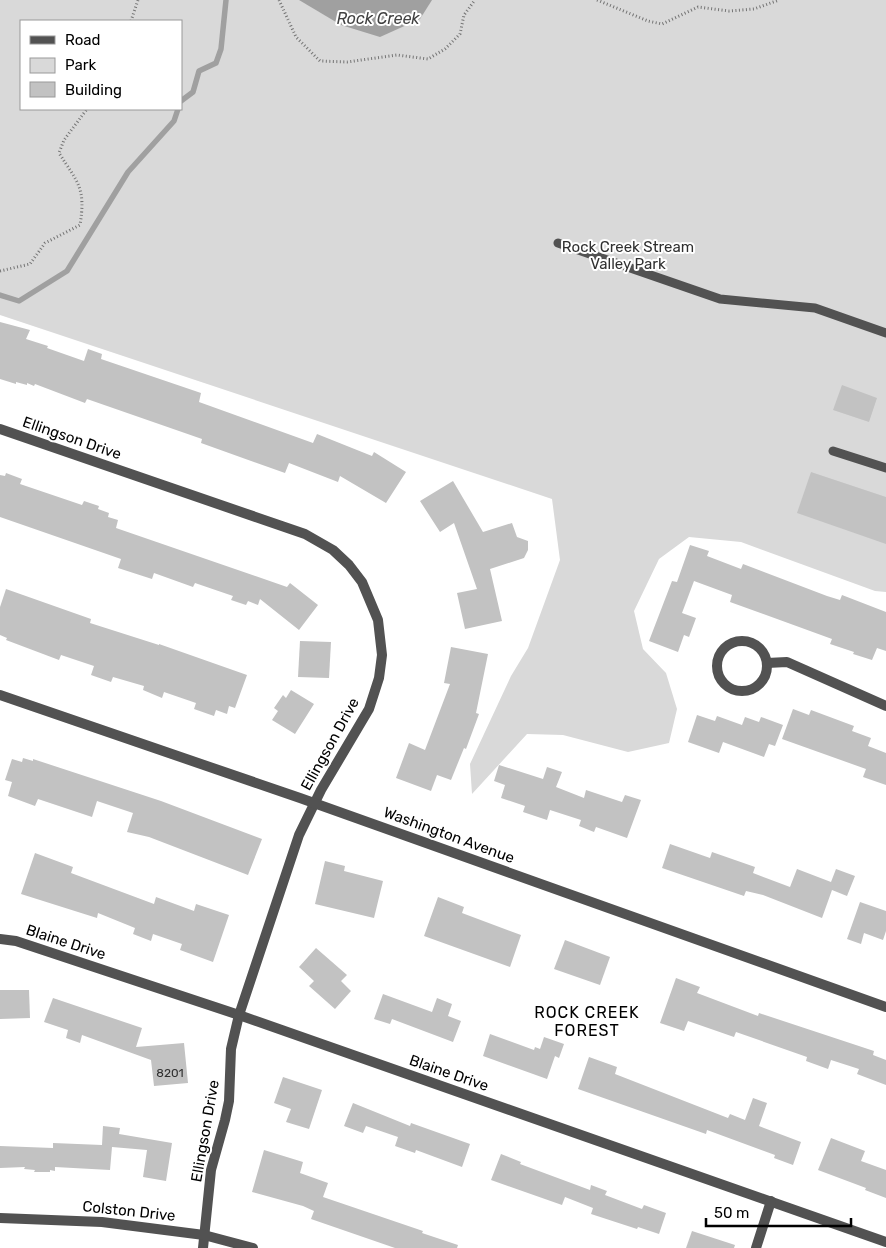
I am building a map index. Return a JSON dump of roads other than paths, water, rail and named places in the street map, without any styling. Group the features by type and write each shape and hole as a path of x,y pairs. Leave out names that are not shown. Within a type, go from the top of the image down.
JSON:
{"street":[{"name":"Ellingson Drive","path":"0,429 305,534 333,550 349,565 362,582 378,620 382,655 380,678 369,709 314,803 299,835 239,1015 231,1049 228,1101 211,1170 203,1248"},
{"path":"746,641 756,645 764,652 767,662 766,674 760,684 749,690 738,690 727,685 720,676 717,666 720,655 726,647 736,642 746,641"},
{"path":"767,662 787,662 886,706"},
{"name":"Washington Avenue","path":"0,695 314,803 886,1007"},
{"name":"Blaine Drive","path":"0,939 16,941 239,1015 886,1242"},
{"path":"756,1248 771,1201"},
{"name":"Colston Drive","path":"0,1218 102,1222 204,1235 253,1248"}],"lane":[{"path":"558,243 720,299 815,308 886,333"},
{"path":"833,451 886,468"}],"water":[{"name":"Rock Creek","path":"299,0 432,0 420,19 380,37 341,25"}],"waterway":[{"path":"182,100 193,92 199,71 216,63 221,49 226,0"},
{"path":"0,295 19,301 67,271 128,172 174,121 178,110"}],"district":[{"name":"ROCK CREEK FOREST","path":"587,1021"}],"park label":[{"name":"Rock Creek Stream Valley Park","path":"628,256"}]}
